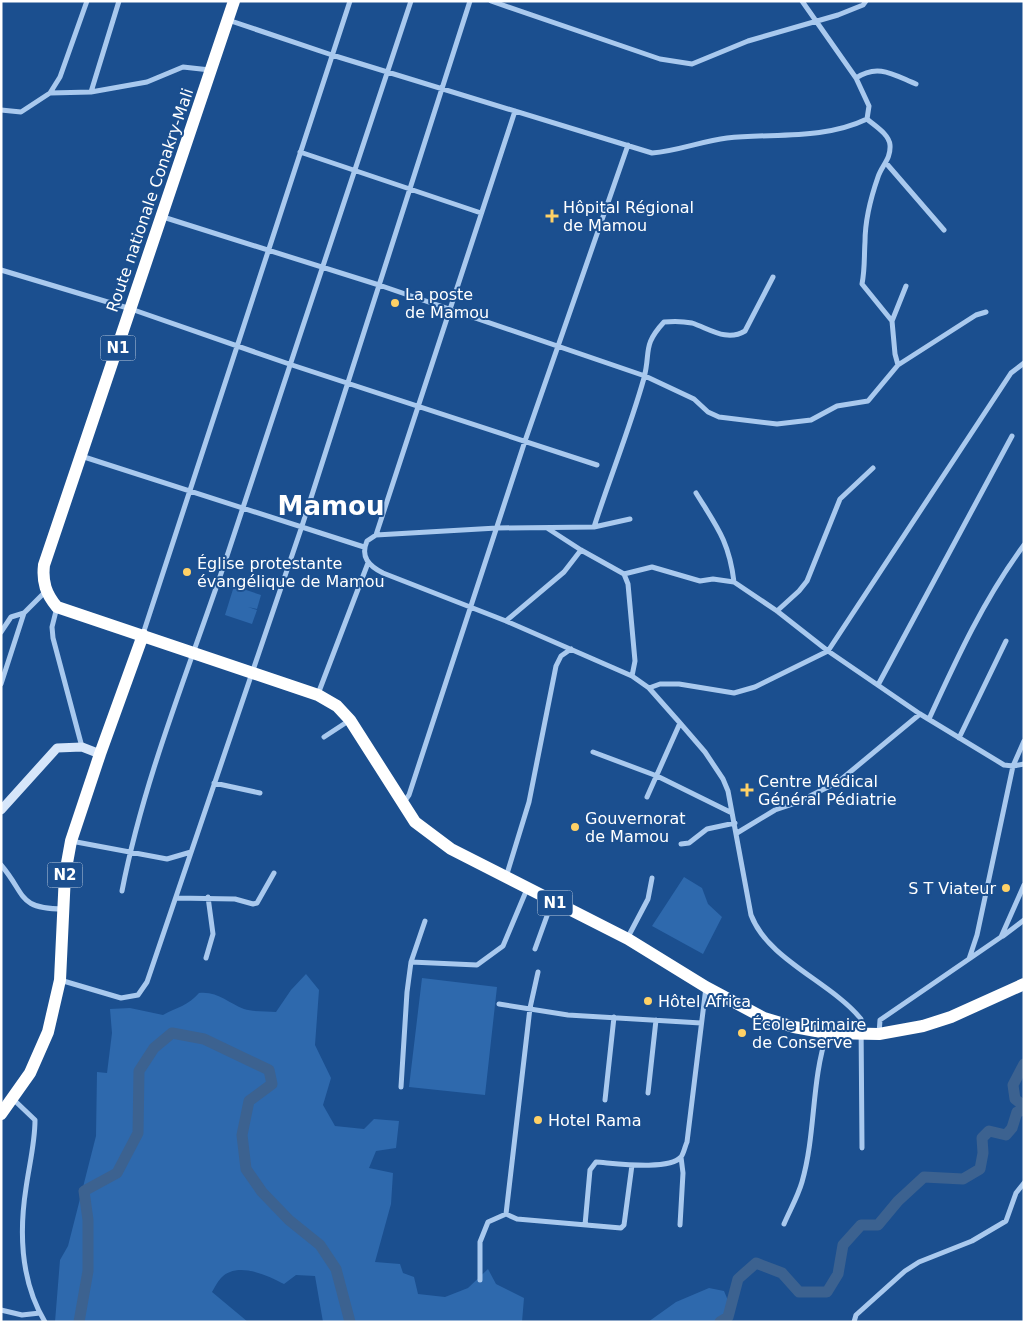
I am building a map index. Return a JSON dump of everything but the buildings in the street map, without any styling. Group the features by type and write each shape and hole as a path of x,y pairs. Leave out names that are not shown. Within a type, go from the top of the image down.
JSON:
{"highway":[{"name":"Route nationale Conakry-Mali","path":"57,607 46,591 43,578 44,566 234,1"},
{"name":"N1","path":"57,607 318,695 337,706 350,720 415,822 451,849 628,939 706,987 764,1018 794,1028 827,1033 879,1034 923,1026 951,1017 1024,984"},
{"name":"N2","path":"1,1114 30,1073 48,1032 60,980 66,874 71,841 143,635"}],"street":[{"path":"1,110 21,112 50,93 60,77 87,1"},
{"path":"91,92 119,1"},
{"path":"143,635 350,1"},
{"path":"122,891 129,853 154,768 292,365 354,170 411,1"},
{"path":"60,980 121,998 138,996 147,982 302,526 346,382 470,1"},
{"path":"492,1 660,59 692,64 748,41 838,15 863,5 866,1"},
{"path":"802,1 856,78 870,106 867,119"},
{"path":"227,20 440,89 515,110 652,153 670,152 730,138 841,130 867,119"},
{"path":"50,93 91,92 147,82 183,67 211,70"},
{"path":"856,78 866,71 877,69 916,84"},
{"path":"376,535 515,110"},
{"path":"867,119 888,138 889,152 886,163 879,174 869,206 864,241 866,261 862,284 892,320"},
{"path":"403,805 409,795 525,442 628,145"},
{"path":"300,152 482,213"},
{"path":"886,163 944,230"},
{"path":"162,217 379,285 645,376 694,399 708,412 719,417 776,424 810,420 832,408 868,401 898,365 976,315 986,312"},
{"path":"1,270 130,309 292,365 597,465"},
{"path":"594,527 645,376 648,345 654,333 664,322 678,320 694,324 709,332 737,336 745,331 773,277"},
{"path":"898,365 895,354 892,320 906,286"},
{"path":"649,688 660,684 680,684 734,693 755,687 828,651 1011,373 1024,363"},
{"path":"878,685 1012,436"},
{"path":"81,456 364,547"},
{"path":"778,611 799,591 807,580 840,499 873,468"},
{"path":"696,493 723,536 731,561 734,582"},
{"path":"630,519 594,527 497,528 376,535 367,541 364,547 365,558 368,563 383,573 506,621 632,676 649,688 680,722 723,779 728,791 751,915 756,928 770,944 859,1016 862,1022 862,1148"},
{"path":"546,527 581,550 624,574 628,584 635,661 632,676"},
{"path":"929,719 965,640 998,581 1024,544"},
{"path":"506,621 564,572 581,550"},
{"path":"318,695 368,563"},
{"path":"624,574 652,567 700,581 714,579 734,582 778,611 828,651 920,714 1004,764 1013,766 1024,764"},
{"path":"1,684 24,613 46,591"},
{"path":"57,607 52,627 53,638 82,747"},
{"path":"1,632 10,617 24,613"},
{"path":"960,738 1006,641"},
{"path":"506,878 529,802 556,666 561,656 571,649"},
{"path":"736,833 774,810 796,803 838,782 920,714"},
{"path":"324,737 350,720"},
{"path":"647,797 680,722"},
{"path":"969,959 977,935 1013,766 1024,741"},
{"path":"1,810 57,748 82,747 100,754"},
{"path":"593,752 657,776 732,813"},
{"path":"214,783 260,793"},
{"path":"681,844 689,843 707,829 734,823"},
{"path":"71,841 167,859 191,852"},
{"path":"1,865 19,894 33,905 41,909 64,909"},
{"path":"176,898 208,897 257,903 274,874"},
{"path":"628,939 648,899 652,878"},
{"path":"1001,937 1024,885"},
{"path":"411,962 477,965 503,946 527,889"},
{"path":"206,958 212,934 208,897"},
{"path":"535,949 552,902"},
{"path":"879,1034 880,1020 1024,920"},
{"path":"400,1087 411,962 425,921"},
{"path":"506,1214 530,1008 538,972"},
{"path":"680,1225 683,1174 681,1157 687,1142 700,1023 706,987"},
{"path":"499,1004 568,1015 700,1023"},
{"path":"605,1100 614,1017"},
{"path":"648,1093 656,1020"},
{"path":"784,1224 802,1183 808,1155 820,1054 827,1033"},
{"path":"13,1098 35,1120 21,1226 23,1256 40,1313 45,1322"},
{"path":"585,1225 592,1164 596,1162 632,1165 670,1163 681,1157"},
{"path":"480,1280 480,1242 488,1222 506,1214 518,1219 621,1228 624,1225 632,1165"},
{"path":"854,1322 856,1315 905,1271 919,1262 972,1241 1006,1221 1016,1193 1024,1183"},
{"path":"1,1310 22,1315 40,1313"}],"shaded area":[{"path":"234,586 261,595 257,609 248,607 257,610 252,624 225,615"},
{"path":"684,877 702,888 708,904 722,917 703,954 652,926"},
{"path":"306,974 319,990 315,1045 331,1078 323,1105 335,1126 364,1129 374,1119 399,1121 396,1148 376,1151 369,1168 393,1173 391,1204 375,1262 400,1264 403,1273 414,1277 418,1294 445,1297 468,1288 488,1269 496,1284 524,1298 522,1322 323,1322 315,1276 296,1275 284,1284 252,1271 235,1270 220,1280 212,1292 248,1322 55,1322 60,1260 68,1246 96,1136 97,1072 107,1073 112,1033 110,1009 130,1008 163,1015 186,1004 199,993 206,993 217,996 244,1009 276,1012 291,990"},
{"path":"422,978 497,987 485,1095 409,1087"},
{"path":"709,1288 724,1291 732,1310 727,1322 648,1322 676,1302"}],"waterway":[{"path":"79,1322 88,1271 88,1220 84,1191 117,1173 138,1133 139,1071 154,1048 172,1033 204,1039 269,1070 272,1084 249,1101 242,1135 246,1169 262,1192 289,1220 320,1245 336,1269 350,1322"},
{"path":"1024,1064 1013,1085 1015,1099 1024,1106"},
{"path":"720,1322 728,1317 738,1279 756,1263 782,1273 799,1292 827,1292 838,1274 843,1245 861,1225 878,1225 898,1201 924,1177 963,1179 980,1169 983,1153 982,1138 989,1131 1006,1135 1012,1128 1017,1112 1024,1110"}],"place":[{"name":"Hôpital Régional de Mamou","path":"552,216"},
{"name":"La poste de Mamou","path":"395,303"},
{"name":"Église protestante évangélique de Mamou","path":"187,572"},
{"name":"Centre Médical Général Pédiatrie","path":"747,790"},
{"name":"Gouvernorat de Mamou","path":"575,827"},
{"name":"S T Viateur","path":"1006,888"},
{"name":"Hôtel Africa","path":"648,1001"},
{"name":"École Primaire de Conserve","path":"742,1033"},
{"name":"Hotel Rama","path":"538,1120"}],"district":[{"name":"Mamou","path":"331,506"}]}
